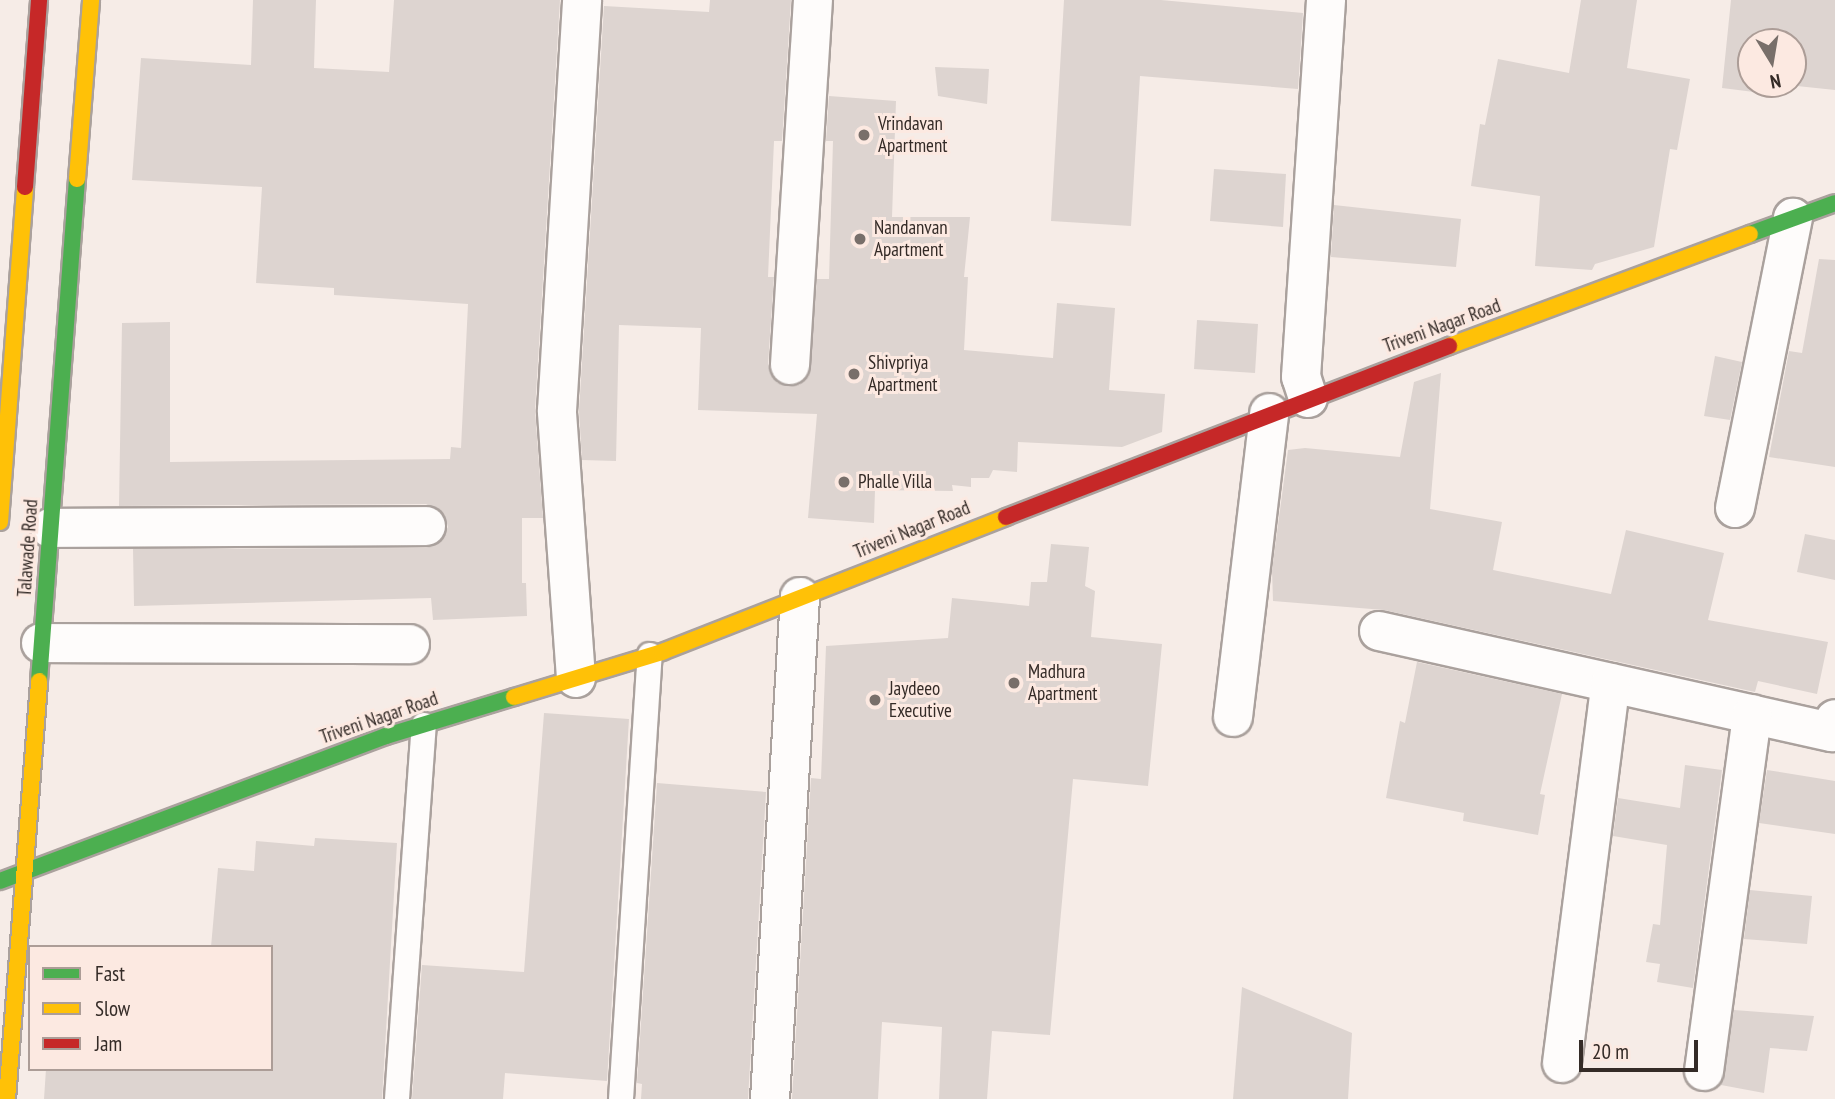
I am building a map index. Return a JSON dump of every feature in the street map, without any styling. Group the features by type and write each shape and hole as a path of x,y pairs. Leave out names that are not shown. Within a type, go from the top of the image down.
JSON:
{"street":[{"name":"Talawade Road","path":"0,509 39,0"},
{"name":"Talawade Road","path":"7,1099 91,0"},
{"path":"576,678 557,411 582,0"},
{"path":"790,365 813,0"},
{"path":"1308,398 1301,377 1326,0"},
{"name":"Triveni Nagar Road","path":"0,881 424,724 650,655 1308,398 1835,203"},
{"path":"1735,508 1793,218"},
{"path":"1233,717 1269,413"},
{"path":"50,528 426,526"},
{"path":"770,1099 800,597"},
{"path":"1379,631 1752,714 1834,728"},
{"path":"41,643 410,644"},
{"path":"1562,1063 1611,683"},
{"path":"1704,1071 1752,714"}],"lane":[{"path":"621,1099 650,655"},
{"path":"397,1099 424,724"}],"building":[{"path":"253,0 316,0 314,68 389,72 394,0 560,0 535,410 543,518 522,518 522,583 526,583 527,616 433,620 431,598 134,606 133,549 426,548 438,544 448,527 444,514 426,504 119,506 122,323 170,322 170,462 450,459 451,447 461,448 468,304 334,295 334,288 256,283 262,187 132,180 141,58 251,65"},
{"path":"710,0 791,0 782,141 774,141 768,277 774,277 768,364 777,383 799,385 809,376 817,279 829,279 833,141 826,141 829,96 896,101 892,217 970,217 964,277 968,277 964,350 1053,358 1057,303 1115,308 1109,390 1165,394 1162,432 1122,447 1018,442 1017,472 993,470 989,478 971,478 971,487 952,485 953,491 875,490 874,523 808,518 817,414 698,410 701,328 619,325 616,461 582,460 579,411 604,6 709,12"},
{"path":"1064,0 1161,0 1303,13 1298,89 1140,76 1131,226 1051,221"},
{"path":"1581,0 1637,0 1627,68 1690,79 1677,150 1670,149 1654,247 1595,264 1592,270 1535,266 1540,196 1471,186 1480,124 1485,125 1498,59 1569,73"},
{"path":"1731,0 1835,0 1835,90 1807,87 1807,28 1737,28 1737,90 1722,88"},
{"path":"935,67 989,69 987,104 938,96"},
{"path":"1214,169 1286,174 1283,227 1210,221"},
{"path":"1334,205 1461,219 1456,267 1331,257"},
{"path":"1819,259 1835,260 1835,467 1769,457 1789,351 1802,353"},
{"path":"1197,320 1258,324 1255,373 1194,369"},
{"path":"1715,356 1742,362 1730,420 1704,416"},
{"path":"1441,373 1430,509 1502,522 1493,570 1611,594 1626,530 1724,553 1708,620 1828,642 1817,694 1758,681 1755,692 1384,610 1273,601 1272,570 1288,450 1305,448 1400,457 1414,382"},
{"path":"1805,534 1835,540 1835,580 1797,572"},
{"path":"1051,544 1089,547 1085,586 1095,591 1091,637 1162,644 1148,786 1073,779 1050,1035 992,1031 987,1099 939,1099 942,1027 882,1022 878,1099 792,1099 811,778 821,779 826,646 948,638 952,598 1029,606 1031,582 1047,582"},
{"path":"1417,662 1562,694 1540,794 1545,795 1538,835 1463,821 1464,813 1386,798 1400,721 1405,723"},
{"path":"544,713 629,719 607,1081 505,1073 503,1099 412,1099 422,965 524,972"},
{"path":"1685,765 1722,770 1693,988 1657,982 1660,964 1646,962 1653,924 1660,925 1667,845 1613,836 1618,798 1680,808"},
{"path":"1767,770 1835,781 1835,834 1759,823"},
{"path":"657,783 766,792 748,1099 641,1099 642,1084 637,1083"},
{"path":"315,838 397,843 382,1099 44,1099 46,1071 273,1071 273,945 211,945 218,868 254,871 256,841 314,846"},
{"path":"1750,890 1812,896 1807,944 1744,939"},
{"path":"1242,987 1352,1033 1348,1099 1233,1099"},
{"path":"1734,1010 1814,1016 1807,1051 1770,1048 1764,1093 1721,1085"}],"traffic: fast":[{"path":"39,681 77,179"},
{"path":"1750,234 1835,203"},
{"path":"0,881 386,736 514,697"}],"traffic: slow":[{"path":"77,179 91,0"},
{"path":"0,522 25,187"},
{"path":"1449,346 1750,234"},
{"path":"514,697 662,652 1006,517"},
{"path":"7,1099 39,681"}],"traffic: jam":[{"path":"25,187 39,0"},
{"path":"1006,517 1449,346"}],"place":[{"name":"Vrindavan Apartment","path":"864,135"},
{"name":"Nandanvan Apartment","path":"860,239"},
{"name":"Shivpriya Apartment","path":"854,374"},
{"name":"Phalle Villa","path":"844,482"},
{"name":"Madhura Apartment","path":"1014,683"},
{"name":"Jaydeeo Executive","path":"875,700"}]}
